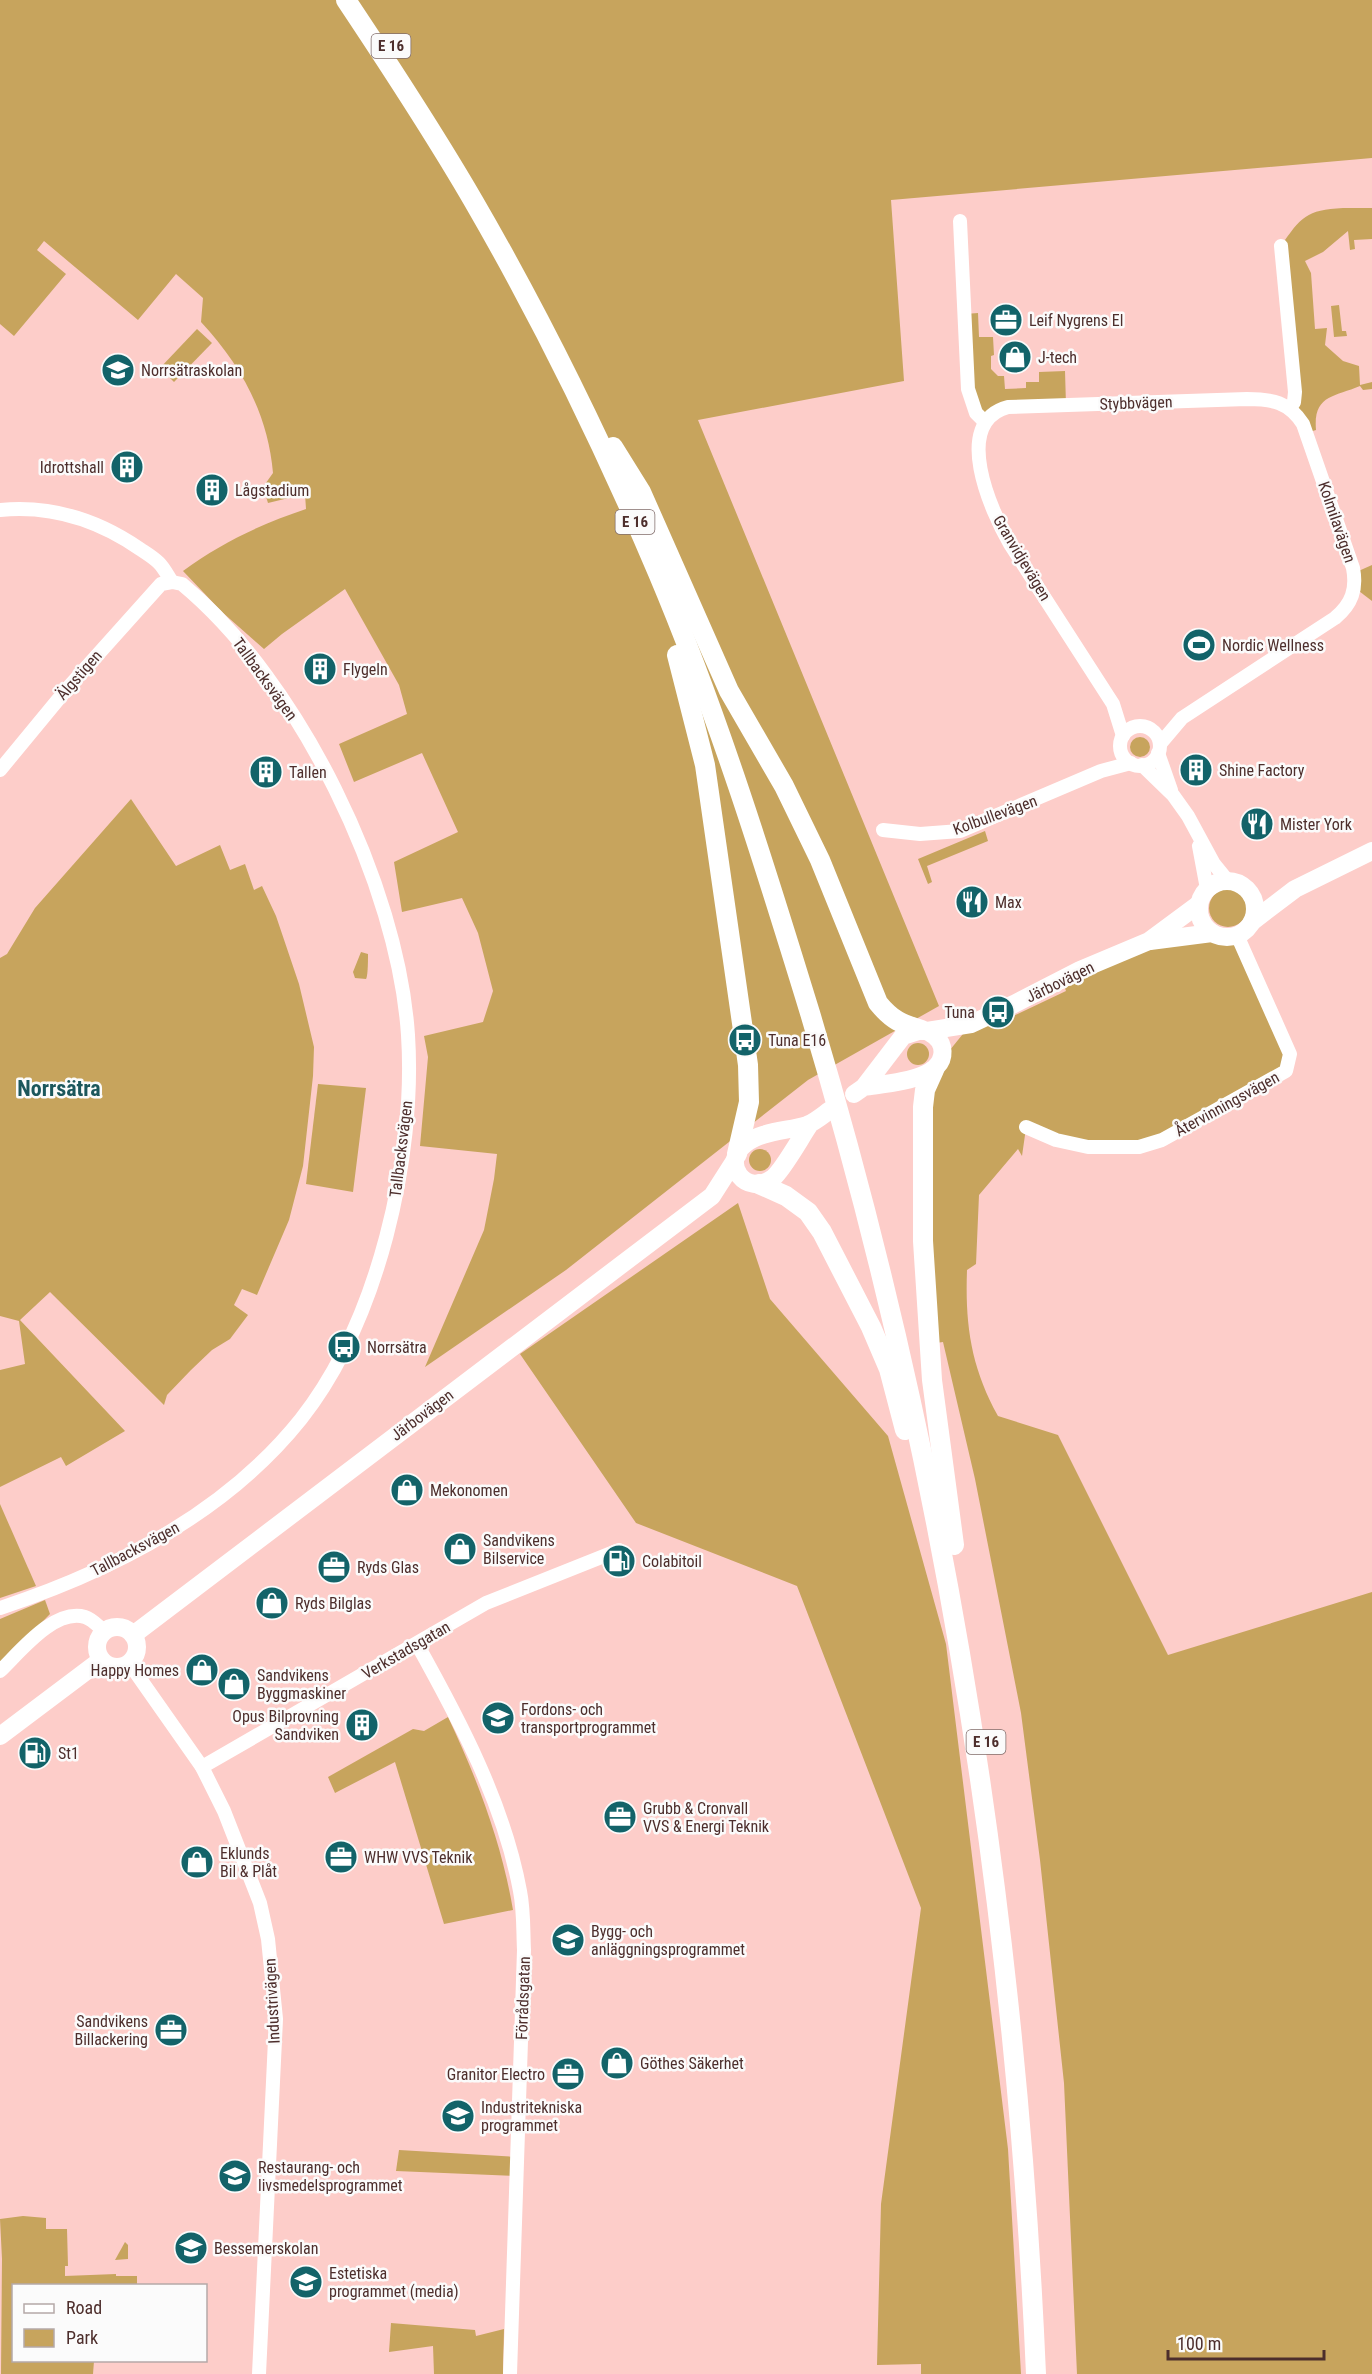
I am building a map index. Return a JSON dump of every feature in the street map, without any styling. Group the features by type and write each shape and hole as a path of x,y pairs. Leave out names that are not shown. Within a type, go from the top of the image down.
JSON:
{"highway":[{"name":"E 16","path":"346,0 397,76 486,224 547,336 599,441 659,576 713,720 836,1081"},
{"name":"E 16","path":"360,0 421,92 484,198 556,331 613,447 668,572 723,716 785,898 836,1081 842,1118 933,1445 986,1808 1015,2048 1031,2255 1036,2374"},
{"path":"613,447 641,492 729,691 784,786 820,860 878,1003 888,1015 902,1024 925,1031"},
{"path":"659,576 668,622 705,765 747,1053 749,1102 736,1157"},
{"path":"937,1066 925,1090 923,1107 923,1241 932,1380 954,1578"},
{"path":"755,1184 786,1196 808,1212 822,1232 871,1327 889,1369 919,1482 954,1578"},
{"name":"E 16","path":"954,1578 997,1807 1026,2046 1042,2254 1046,2374"}],"main road":[{"path":"1253,921 1255,902 1251,892 1236,881 1227,880 1213,884 1203,896 1201,920 1212,933 1228,937 1237,935 1295,889 1372,851"},
{"path":"1251,892 1295,889"},
{"name":"Järbovägen","path":"1149,941 1203,896"},
{"name":"Järbovägen","path":"971,1024 937,1066 918,1078 859,1091 903,1036 971,1024 1080,970 1149,941 1212,933"},
{"path":"925,1031 941,1042 943,1052 937,1066"},
{"name":"Järbovägen","path":"133,1635 712,1196 742,1146 751,1139 842,1118"},
{"name":"Järbovägen","path":"712,1196 773,1177 810,1124"},
{"path":"736,1157 739,1175 744,1181 755,1184"},
{"path":"120,1627 133,1635 136,1651 129,1663 115,1667 101,1660 96,1651 96,1645 104,1630 120,1627"},
{"path":"0,1736 101,1660"}],"street":[{"path":"960,221 968,389 974,407 984,421"},
{"path":"1281,246 1295,392 1294,402 1290,408"},
{"name":"Stybbvägen","path":"984,421 994,411 1008,407 1266,399 1290,408"},
{"name":"Kolmilavägen","path":"1143,726 1159,726 1182,718 1335,618 1353,595 1354,576 1347,549 1303,424 1290,408"},
{"name":"Granvidjevägen","path":"984,421 979,433 979,454 985,485 997,520 1010,544 1113,704 1121,741"},
{"name":"Tallbacksvägen","path":"0,510 15,509 69,515 96,524 127,540 158,562 166,583 182,584 232,634 297,720 328,773 373,881 396,965 407,1025 409,1083 400,1177 382,1254 360,1313 342,1351 303,1417 269,1455 212,1504 163,1535 96,1570 39,1595 0,1608"},
{"name":"Älgstigen","path":"0,770 73,681 166,583"},
{"name":"Granvidjevägen","path":"1113,704 1143,726"},
{"name":"Kolmilavägen","path":"1159,748 1182,718"},
{"path":"1101,771 1130,729 1143,726 1156,734 1173,795"},
{"path":"1121,741 1123,756 1173,795 1188,816 1214,864 1227,880"},
{"path":"1136,764 1152,761 1159,748"},
{"name":"Kolbullevägen","path":"883,830 920,834 960,831 1101,771 1136,764"},
{"path":"1194,830 1203,896"},
{"name":"Återvinningsvägen","path":"1026,1127 1056,1140 1088,1147 1127,1149 1138,1147 1162,1140 1286,1071 1290,1054 1237,935"},
{"name":"Verkstadsgatan","path":"202,1767 250,1737 486,1603 619,1550"},
{"path":"0,1671 57,1619 69,1616 87,1617 104,1630"},
{"name":"Förrådsgatan","path":"417,1644 445,1694 484,1777 510,1852 523,1913 524,1959 510,2374"},
{"name":"Industrivägen","path":"129,1663 202,1767 224,1810 260,1903 268,1939 276,2019 259,2374"}],"green space":[{"path":"0,0 1372,0 1372,158 891,200 904,381 698,420 939,1006 808,1080 566,1270 425,1367 484,1230 497,1154 420,1146 428,1057 424,1036 483,1022 493,991 478,933 462,898 402,912 394,862 458,832 422,753 354,782 339,744 407,714 399,685 345,589 264,649 222,612 183,571 242,535 306,509 305,494 268,503 263,487 273,473 270,451 259,411 240,373 201,322 203,298 176,274 138,320 44,241 37,250 66,274 14,336 0,324"},
{"path":"1343,208 1372,208 1372,239 1354,240 1355,249 1350,250 1348,231 1323,252 1305,261 1311,273 1315,329 1327,328 1325,345 1343,361 1359,366 1360,385 1372,382 1372,389 1363,390 1360,386 1327,399 1318,410 1316,430 1306,433 1298,416 1281,246 1294,228 1312,213"},
{"path":"1339,305 1342,331 1346,331 1347,336 1334,337 1331,306"},
{"path":"978,313 979,337 993,337 994,355 991,356 991,369 998,376 1004,376 1005,389 1026,388 1026,382 1039,382 1039,372 1065,371 1066,405 990,415 976,413 965,314"},
{"path":"197,329 212,343 174,382 160,368"},
{"path":"1372,565 1372,601 1355,588 1354,573"},
{"path":"1140,737 1147,740 1150,747 1147,754 1140,757 1133,754 1130,747 1133,740"},
{"path":"131,799 176,866 220,845 230,870 245,864 254,890 262,886 276,916 299,984 314,1047 303,1166 289,1220 257,1295 242,1289 234,1305 248,1315 230,1339 212,1350 167,1395 164,1405 50,1292 20,1320 125,1431 66,1466 61,1457 0,1487 0,1370 25,1364 19,1321 0,1316 0,958 7,954 35,908"},
{"path":"985,831 988,841 927,866 932,882 928,884 918,859"},
{"path":"1228,889 1241,895 1247,908 1241,921 1228,927 1215,921 1209,908 1215,895"},
{"path":"1237,935 1289,1062 1258,1088 1127,1149 1026,1128 1022,1156 1018,1149 979,1195 976,1264 967,1270 967,1309 976,1363 981,1380 998,1416 1058,1435 1168,1655 1372,1592 1372,2374 1077,2374 1064,2083 1040,1860 1021,1713 975,1479 943,1342 929,1344 922,1134 941,1061 971,1024 992,1026 1066,991 1062,980 1149,941"},
{"path":"361,952 368,954 366,979 355,978 353,972"},
{"path":"918,1043 926,1046 929,1054 926,1062 918,1065 910,1062 907,1054 910,1046"},
{"path":"318,1084 366,1088 353,1192 306,1184"},
{"path":"760,1149 768,1152 771,1160 768,1168 760,1171 752,1168 749,1160 752,1152"},
{"path":"738,1203 770,1299 888,1436 946,1644 1008,2149 1021,2374 921,2374 921,2364 877,2365 881,2204 921,1908 797,1586 636,1523 520,1354"},
{"path":"0,1504 36,1586 0,1598"},
{"path":"45,1600 50,1614 0,1665 0,1619"},
{"path":"448,1717 487,1812 502,1861 513,1910 444,1924 395,1762 335,1793 328,1777 413,1729 424,1731"},
{"path":"399,2150 518,2157 517,2176 396,2171"},
{"path":"23,2216 46,2218 46,2229 67,2229 68,2266 65,2266 65,2276 116,2274 116,2276 137,2276 137,2284 12,2284 12,2362 94,2362 93,2374 1,2374 0,2219"},
{"path":"125,2242 128,2245 128,2259 115,2260"},
{"path":"391,2323 475,2330 476,2336 504,2329 503,2374 434,2374 433,2346 389,2352"}],"place":[{"name":"Leif Nygrens El","path":"1006,320"},
{"name":"J-tech","path":"1015,357"},
{"name":"Norrsätraskolan","path":"118,370"},
{"name":"Idrottshall","path":"127,467"},
{"name":"Lågstadium","path":"212,490"},
{"name":"Nordic Wellness","path":"1199,645"},
{"name":"Flygeln","path":"320,669"},
{"name":"Shine Factory","path":"1196,770"},
{"name":"Tallen","path":"266,772"},
{"name":"Mister York","path":"1257,824"},
{"name":"Max","path":"972,902"},
{"name":"Tuna","path":"998,1012"},
{"name":"Tuna E16","path":"745,1040"},
{"name":"Norrsätra","path":"344,1347"},
{"name":"Mekonomen","path":"407,1490"},
{"name":"Sandvikens Bilservice","path":"460,1549"},
{"name":"Colabitoil","path":"619,1561"},
{"name":"Ryds Glas","path":"334,1567"},
{"name":"Ryds Bilglas","path":"272,1603"},
{"name":"Happy Homes","path":"202,1670"},
{"name":"Sandvikens Byggmaskiner","path":"234,1684"},
{"name":"Fordons- och transportprogrammet","path":"498,1718"},
{"name":"Opus Bilprovning Sandviken","path":"362,1725"},
{"name":"St1","path":"35,1753"},
{"name":"Grubb & Cronvall VVS & Energi Teknik","path":"620,1817"},
{"name":"WHW VVS Teknik","path":"341,1857"},
{"name":"Eklunds Bil & Plåt","path":"197,1862"},
{"name":"Bygg- och anläggningsprogrammet","path":"568,1940"},
{"name":"Sandvikens Billackering","path":"171,2030"},
{"name":"Göthes Säkerhet","path":"617,2063"},
{"name":"Granitor Electro","path":"568,2074"},
{"name":"Industritekniska programmet","path":"458,2116"},
{"name":"Restaurang- och livsmedelsprogrammet","path":"235,2176"},
{"name":"Bessemerskolan","path":"191,2248"},
{"name":"Estetiska programmet (media)","path":"306,2282"}],"district":[{"name":"Norrsätra","path":"59,1088"}]}
